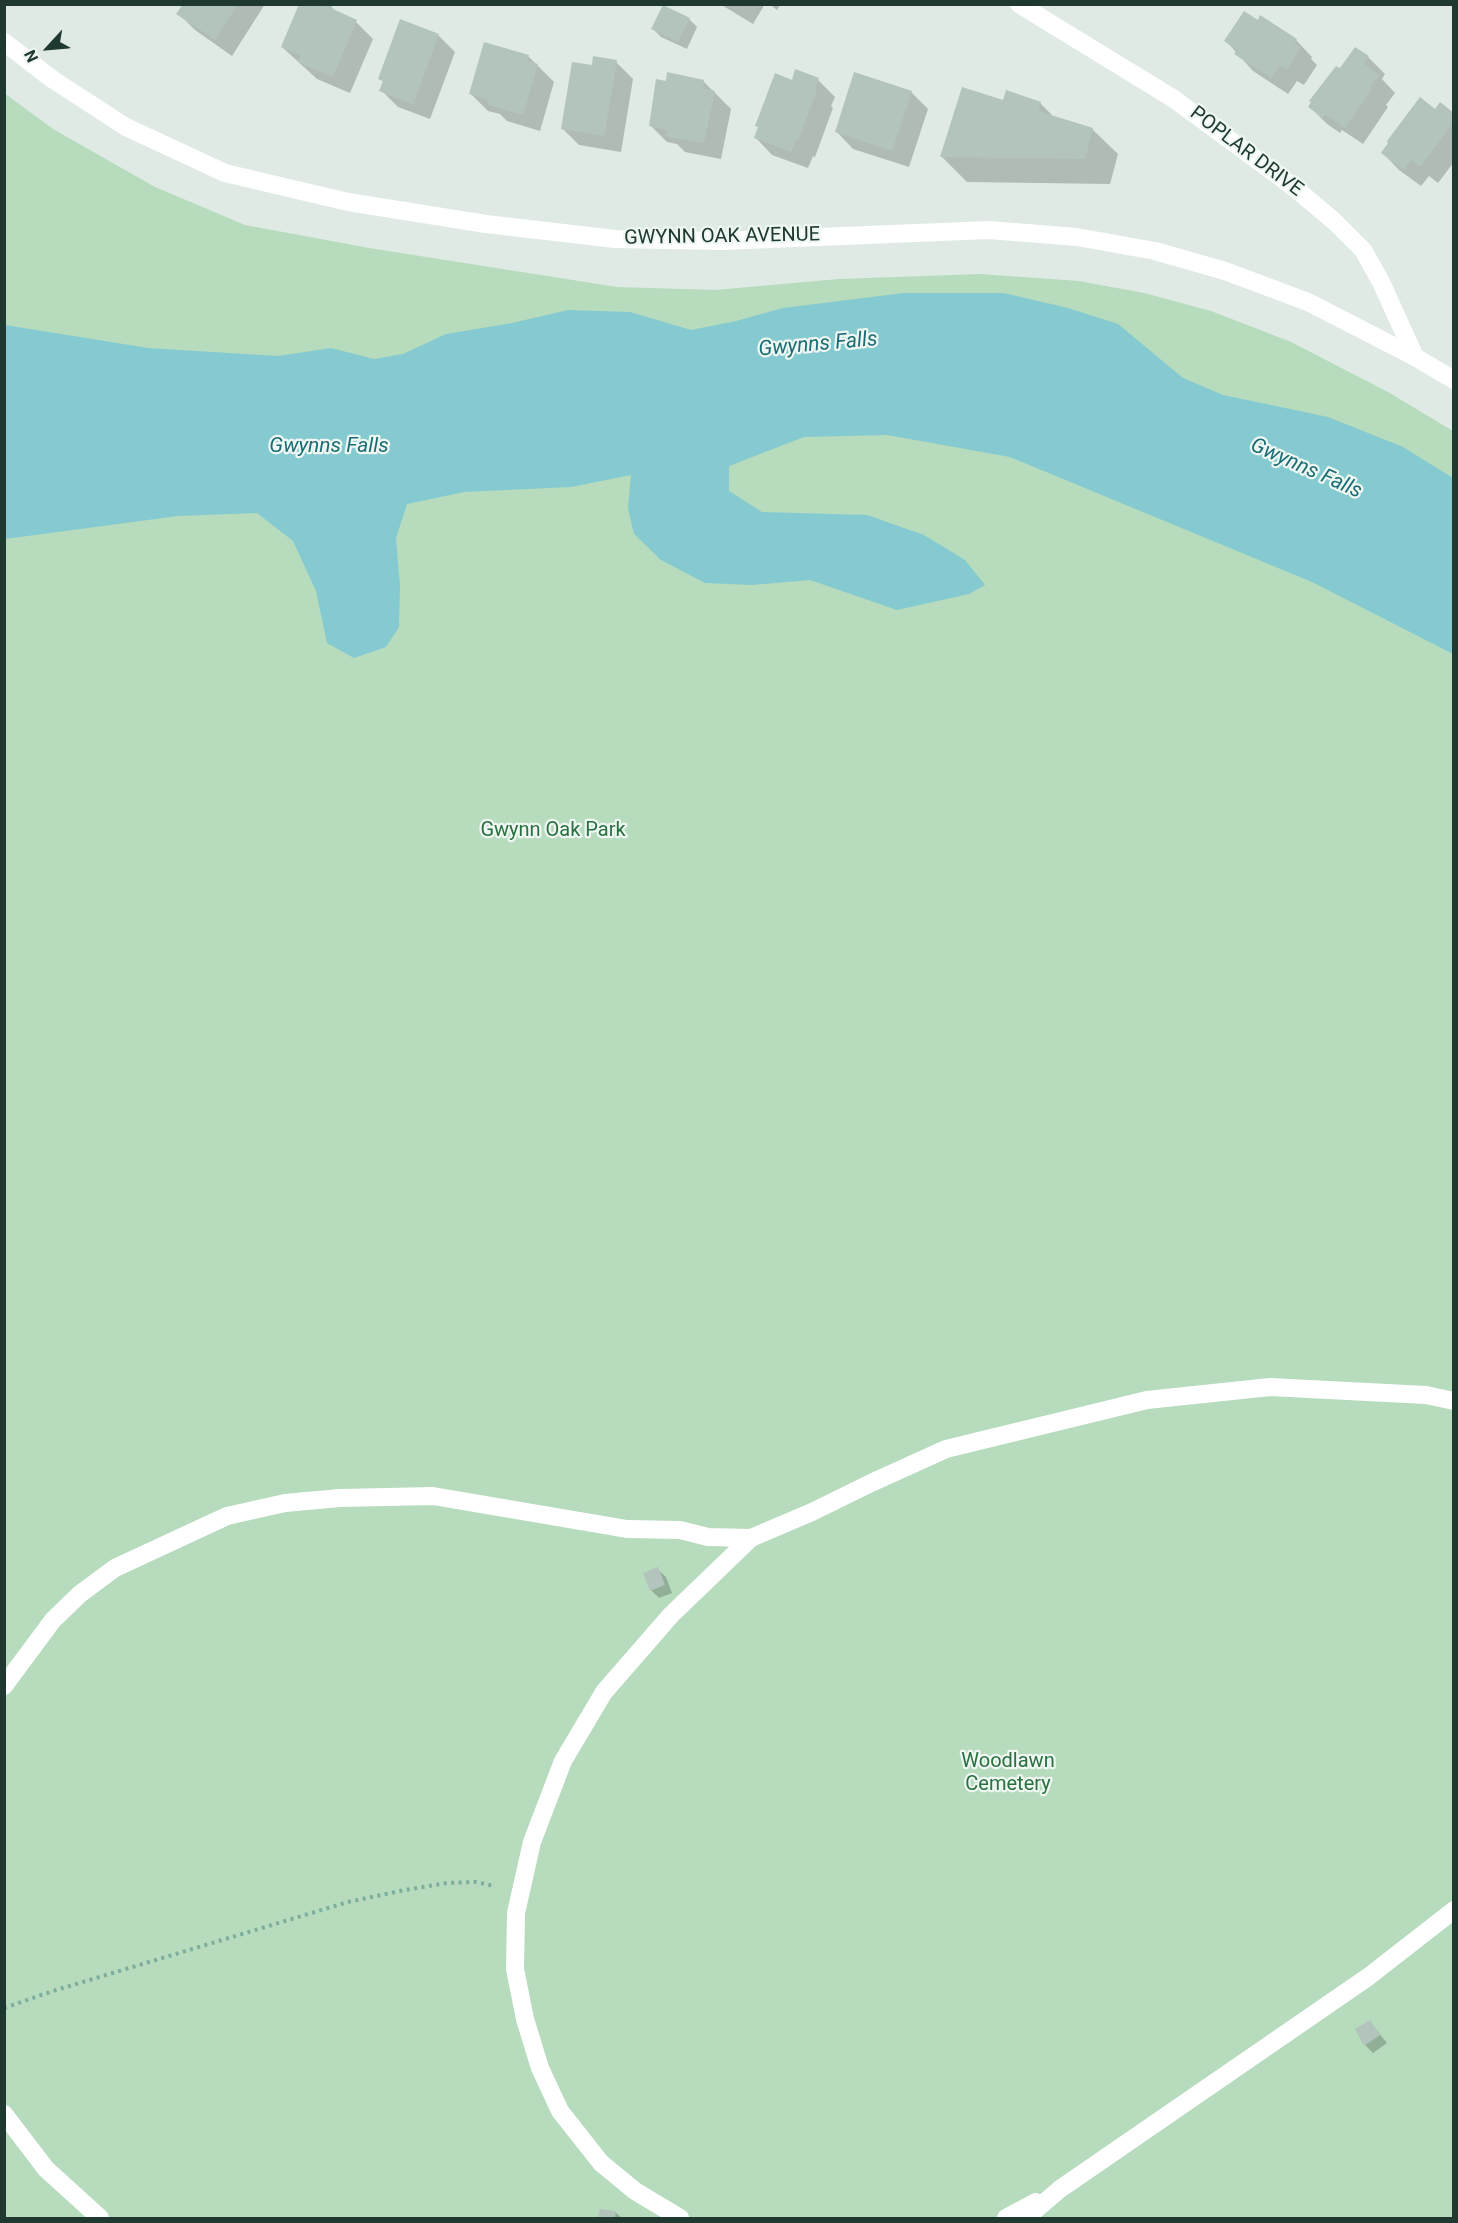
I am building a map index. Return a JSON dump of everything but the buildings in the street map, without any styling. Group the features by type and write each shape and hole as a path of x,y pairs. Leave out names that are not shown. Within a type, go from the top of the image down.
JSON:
{"main road":[{"name":"POPLAR DRIVE","path":"1019,4 1174,99 1291,185 1334,221 1368,259 1415,357"},
{"name":"GWYNN OAK AVENUE","path":"4,42 52,79 126,127 225,173 348,202 486,224 615,239 722,241 989,230 1077,237 1155,251 1225,271 1308,302 1415,357 1454,380"},
{"path":"680,2218 635,2191 601,2163 560,2111 540,2068 525,2019 515,1969 516,1913 531,1842 563,1761 604,1692 671,1615 751,1538 946,1449 1147,1400 1270,1387 1426,1395 1454,1401"},
{"path":"4,1686 53,1620 80,1594 115,1568 227,1516 285,1503 340,1498 433,1496 627,1529 680,1530 708,1537 751,1538"},
{"path":"1026,2218 1060,2189 1368,1977 1454,1910"},
{"path":"4,2114 46,2169 100,2218"},
{"path":"1006,2218 1060,2189"}],"path":[{"path":"4,2008 53,1991 348,1902 447,1883 476,1882 521,1892"}],"green space":[{"path":"4,93 53,129 155,187 245,225 369,248 617,287 715,290 839,279 980,274 1079,281 1144,293 1211,311 1291,342 1388,392 1453,431 1453,2218 5,2218"}],"water":[{"name":"Gwynns Falls","path":"904,293 1004,293 1068,308 1118,324 1183,378 1223,395 1328,417 1403,447 1453,478 1453,654 1312,582 1010,457 887,435 804,437 729,466 729,491 762,512 867,515 924,535 965,560 985,585 969,594 897,610 810,580 752,585 705,583 661,560 634,534 628,508 631,475 571,487 464,492 407,504 396,538 400,586 399,627 386,647 354,658 327,643 316,591 293,541 257,513 178,516 5,539 5,325 148,348 278,356 331,348 374,359 403,354 446,334 512,323 568,310 630,312 691,330 783,308"}],"park label":[{"name":"Gwynn Oak Park","path":"553,831"},
{"name":"Woodlawn Cemetery","path":"1008,1774"}]}
